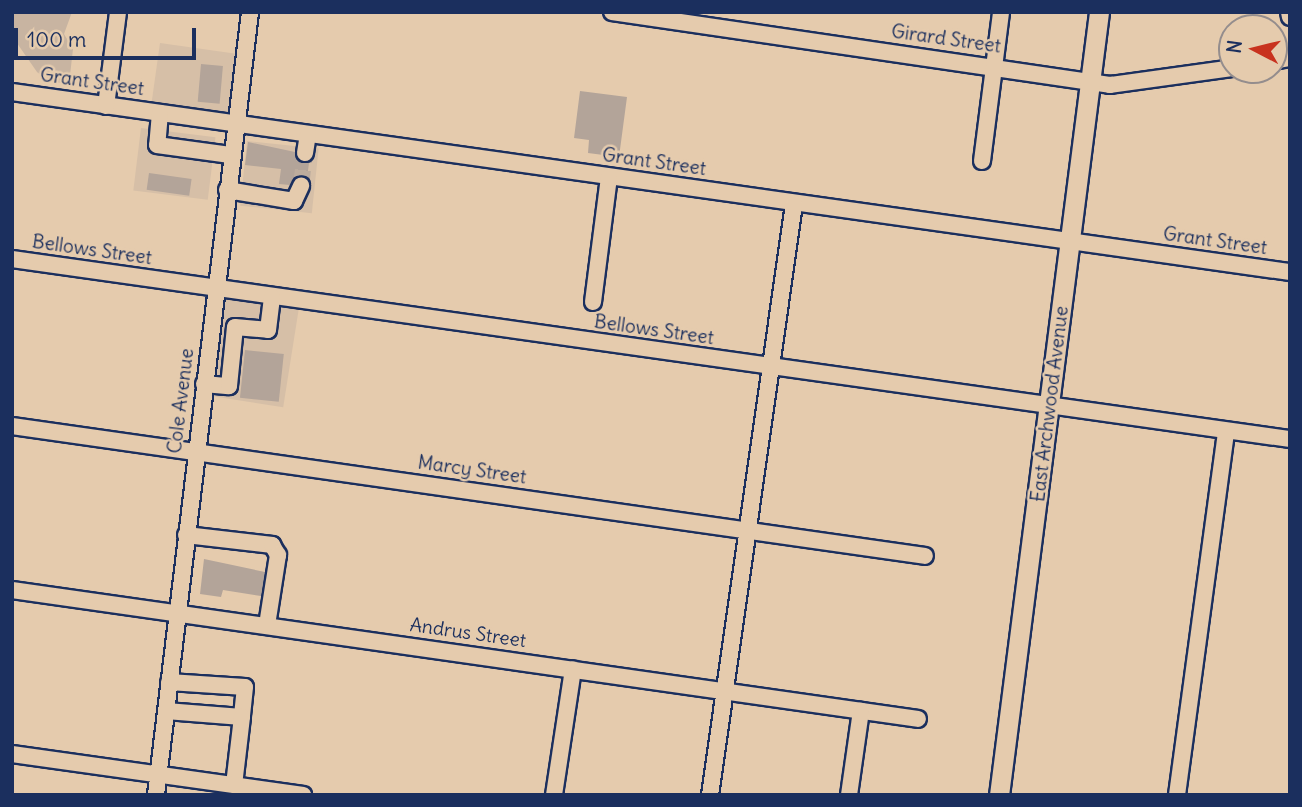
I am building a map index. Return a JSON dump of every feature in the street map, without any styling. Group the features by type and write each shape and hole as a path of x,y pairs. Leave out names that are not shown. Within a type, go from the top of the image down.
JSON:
{"main road":[{"name":"East Archwood Avenue","path":"999,795 1099,12"}],"street":[{"path":"106,106 118,12"},
{"name":"Cole Avenue","path":"156,795 214,288 250,12"},
{"name":"Girard Street","path":"612,12 656,15 1110,85 1218,70"},
{"path":"982,161 1001,12"},
{"name":"Grant Street","path":"12,92 1290,272"},
{"path":"160,113 157,145 230,155"},
{"path":"305,153 308,134"},
{"path":"593,302 609,177"},
{"path":"226,190 294,201 301,187"},
{"path":"710,795 794,204"},
{"name":"Bellows Street","path":"12,259 1290,439"},
{"path":"204,384 229,386 235,327 268,330 272,297"},
{"name":"Marcy Street","path":"12,426 925,555"},
{"path":"1177,795 1226,431"},
{"path":"186,535 272,545 278,555 267,625"},
{"name":"Andrus Street","path":"12,590 918,719"},
{"path":"554,795 573,669"},
{"path":"169,682 245,687 234,785"},
{"path":"166,711 242,717"},
{"path":"849,795 861,711"},
{"path":"12,754 303,795"}],"shaded area":[{"path":"12,12 72,12 64,34 73,49 69,84 48,81 37,72 12,36"},
{"path":"160,43 241,54 232,123 150,111"},
{"path":"141,128 215,137 208,200 133,191"},
{"path":"247,141 319,149 312,213 240,206"},
{"path":"214,288 300,302 283,407 197,394"}],"building":[{"path":"201,64 223,66 220,104 198,102"},
{"path":"580,91 627,97 619,157 588,153 589,140 574,138"},
{"path":"248,142 295,152 299,162 309,163 307,178 299,176 290,185 279,184 281,169 245,165"},
{"path":"149,173 192,179 189,196 147,190"},
{"path":"245,350 284,354 279,402 240,398"},
{"path":"204,559 265,572 261,596 223,590 221,597 200,594"}],"tunnel":[{"path":"301,186 305,153"}]}
